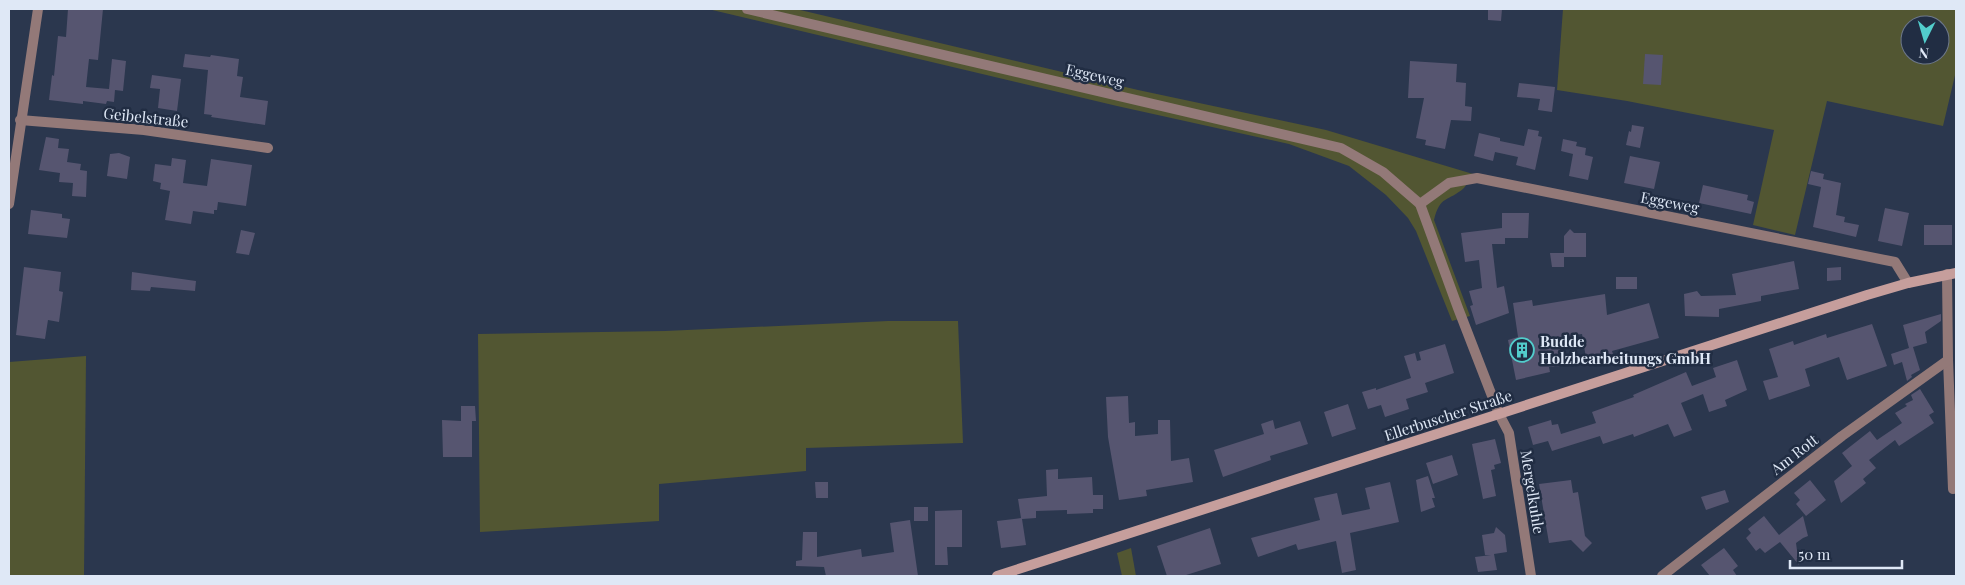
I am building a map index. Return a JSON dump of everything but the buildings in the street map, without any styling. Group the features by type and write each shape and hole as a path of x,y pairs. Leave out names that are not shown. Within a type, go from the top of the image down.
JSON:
{"main road":[{"name":"Ellerbuscher Straße","path":"997,576 1908,283 1952,273"}],"street":[{"path":"9,204 38,9"},
{"name":"Eggeweg","path":"747,9 1341,148 1383,172 1420,204 1499,414"},
{"name":"Geibelstraße","path":"20,120 144,130 268,148"},
{"name":"Eggeweg","path":"1420,204 1449,183 1477,178 1895,262 1908,283"},
{"path":"1952,273 1948,360 1953,489"},
{"name":"Am Rott","path":"1662,576 1842,436 1948,360"},
{"name":"Mergelkuhle","path":"1499,414 1508,432 1531,576"}],"green space":[{"path":"708,9 796,9 1138,90 1326,130 1473,174 1464,188 1439,206 1434,220 1470,316 1452,321 1416,231 1408,218 1386,195 1349,166 1289,144 1117,106"},
{"path":"1563,9 1956,9 1956,71 1943,126 1827,101 1795,235 1753,225 1774,130 1627,101 1557,90"},
{"path":"888,321 958,321 963,443 806,448 806,471 659,484 659,521 480,532 478,334 665,331"},
{"path":"86,356 84,576 9,576 9,362"},
{"path":"1131,548 1136,576 1122,576 1117,553"}],"place":[{"name":"Budde Holzbearbeitungs GmbH","path":"1522,350"}]}
